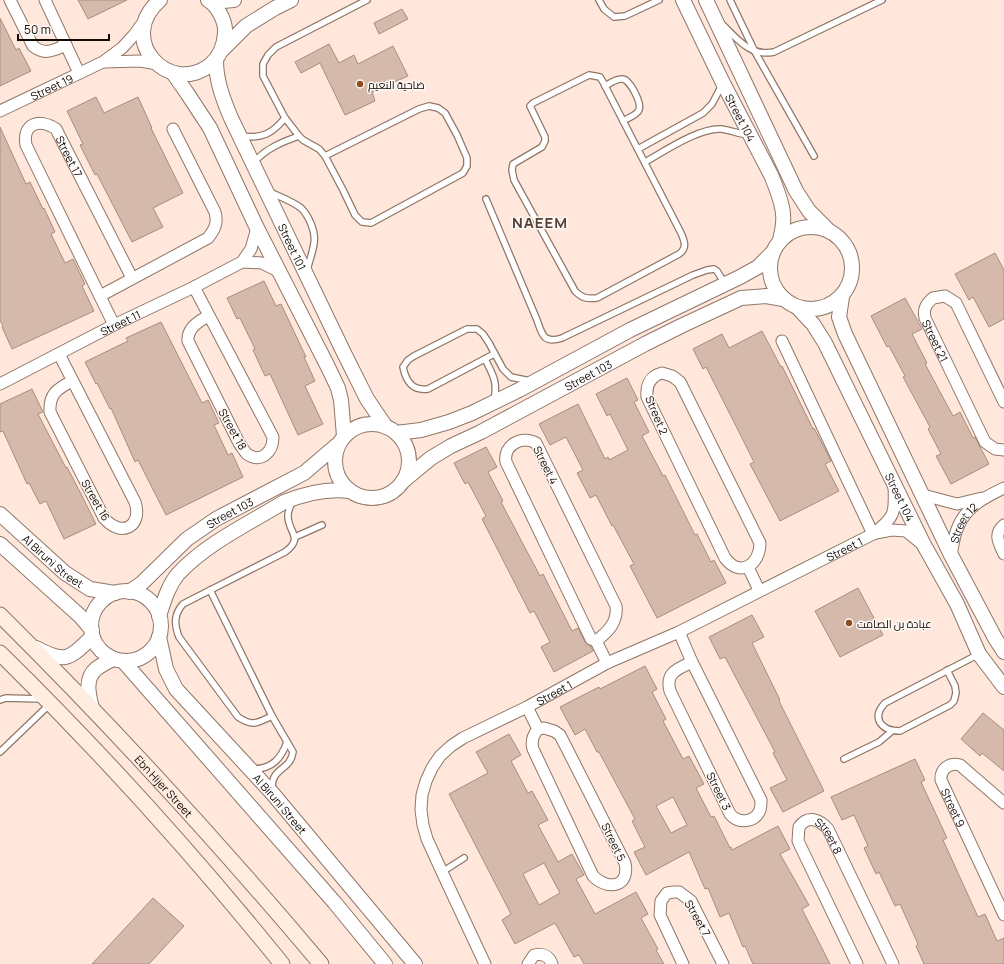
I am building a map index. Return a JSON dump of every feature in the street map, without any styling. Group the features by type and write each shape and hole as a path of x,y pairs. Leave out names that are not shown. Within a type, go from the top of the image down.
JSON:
{"main road":[{"name":"Ebn Hijer Street","path":"0,615 140,758 272,906 321,964"},
{"path":"0,653 49,701 169,830 282,964"}],"street":[{"path":"10,0 33,46 37,50 40,52 50,52 66,45"},
{"path":"45,0 79,73"},
{"path":"210,1 234,0"},
{"path":"155,2 145,21 143,36 147,51 156,64 172,73 188,74 204,70 246,26 291,0"},
{"name":"Street 104","path":"683,0 723,83 771,175 784,215 780,240"},
{"name":"Street 104","path":"706,0 796,191 809,211 827,229"},
{"name":"Street 101","path":"210,1 222,16 226,32 219,54 216,72 220,93 306,275 367,399 391,430"},
{"name":"Street 19","path":"0,111 103,62 122,48 145,21"},
{"name":"Street 19","path":"103,62 141,60 156,64"},
{"name":"Street 101","path":"172,73 188,93 210,128 257,228 338,388 343,411 341,440"},
{"name":"Street 17","path":"114,325 26,145 25,135 33,124 44,123 56,129 132,278"},
{"path":"100,296 208,238 214,230 217,221 215,212 173,129"},
{"path":"810,226 827,229 844,241 852,259 852,279 842,297 828,306 813,310 797,307 783,299 773,285 770,268 773,252 780,240 794,230 810,226"},
{"path":"242,262 251,249 257,228"},
{"name":"Street 103","path":"391,430 421,430 449,422 494,402 535,382 671,309 726,285 758,267 773,252"},
{"path":"242,262 262,263 280,272"},
{"name":"Street 11","path":"0,384 114,325 194,287 242,262"},
{"name":"Street 18","path":"194,287 273,437 271,449 265,455 256,457 245,452 239,443 188,341 190,330 199,321 209,316"},
{"name":"Street 103","path":"403,481 431,458 451,446 481,432 681,326 741,298 766,296 783,299"},
{"name":"Street 21","path":"1004,402 956,303 945,296 933,298 925,308 925,318 985,442 995,449 1004,450"},
{"name":"Street 104","path":"842,297 839,317 844,334 951,555 1004,652"},
{"name":"Street 104","path":"797,307 813,324 825,343 924,545 957,604 979,654 1004,687"},
{"path":"782,341 874,534"},
{"name":"Street 16","path":"59,354 136,502 137,515 135,521 126,528 113,527 104,518 50,412 53,395 62,386 72,381"},
{"name":"Street 2","path":"662,373 667,374 680,382 760,543 756,561 748,567 738,567 729,563 725,558 646,397 647,386 654,376 662,373"},
{"path":"363,424 378,424 391,430 404,441 410,456 408,471 401,485 388,495 373,499 358,496 345,487 335,474 334,458 341,440 348,431 363,424"},
{"name":"Street 103","path":"122,592 142,583 187,539 216,519 304,473 341,440"},
{"name":"Street 4","path":"596,641 610,628 617,612 616,606 536,443 532,440 527,440 514,443 506,452 506,462 591,639 596,641 607,663"},
{"name":"Street 1","path":"874,534 888,522 895,508 894,485"},
{"name":"Street 12","path":"951,555 957,528 965,513 985,498 1004,488"},
{"name":"Street 103","path":"159,616 167,592 178,575 204,551 227,535 284,502 294,498 315,492 338,489 350,491"},
{"name":"Street 12","path":"922,495 957,504 985,498"},
{"name":"Al Biruni Street","path":"0,514 66,573 90,589 122,592"},
{"path":"1004,525 998,532 997,538 1004,554"},
{"name":"Street 1","path":"484,964 427,838 423,825 421,810 422,795 432,768 440,756 463,738 527,707 607,663 679,632 874,534 892,530 906,531 924,545"},
{"name":"Al Biruni Street","path":"0,544 80,616 92,634"},
{"path":"748,567 760,590"},
{"path":"92,708 88,690 89,679 95,669 118,660 135,660 145,655 154,647 159,637 161,626 159,616 152,604 142,596 122,592 103,600 95,610 91,623 92,634 97,646 104,654 118,660 335,903 386,964 393,954 406,953"},
{"name":"Street 3","path":"679,632 692,662 761,800 760,810 752,819 741,821 730,814 670,691 668,681 673,671 692,662"},
{"path":"31,645 52,657 68,657 80,649 92,634"},
{"name":"Al Biruni Street","path":"159,637 166,669 176,689 273,794 415,964"},
{"path":"527,707 538,729"},
{"name":"Street 5","path":"538,729 550,729 560,735 625,863 626,874 618,884 605,885 593,876 532,749 531,744 538,729"},
{"name":"Street 9","path":"1004,803 960,765 956,764 948,766 942,772 941,780 1004,915"},
{"name":"Street 8","path":"857,964 798,841 800,827 808,819 814,819 822,823 828,829 893,964"},
{"name":"Street 7","path":"684,964 660,915 661,901 667,893 679,892 691,901 723,964"},
{"path":"373,949 385,947 390,935"},
{"path":"528,964 534,955 539,954 547,956 552,964"}],"lane":[{"path":"599,0 604,9 614,17 625,16 659,0"},
{"path":"730,0 755,52 814,156"},
{"path":"716,19 744,46 755,52 766,54 774,52 882,0"},
{"path":"325,156 419,109 429,106 438,108 445,113 467,158 467,166 463,172 371,223 362,222 355,215 325,156 319,149 299,136 285,118 263,76 263,64 268,55 276,47 365,1"},
{"path":"588,75 600,77 638,149 684,240 684,250 597,298 582,298 575,291 514,180 512,170 513,164 542,147 545,141 545,137 530,110 530,106 533,103 588,75"},
{"path":"605,86 617,79 623,78 629,82 640,108 637,113 623,121"},
{"path":"638,149 692,120 708,109 723,83"},
{"path":"240,136 253,138 266,135 277,128 285,118"},
{"path":"645,162 700,133 711,130 722,129 750,136"},
{"path":"253,164 267,149 299,136"},
{"path":"265,189 290,201 301,209 309,220 313,230 314,242 306,275"},
{"path":"486,199 542,334 546,338 552,340 562,338 707,270 714,269 717,271 726,285"},
{"path":"494,354 424,390 420,390 413,386 407,379 403,367 408,360 414,356 467,329 477,329 483,334 503,369 511,376 520,380 535,382"},
{"path":"485,359 495,381 496,389 494,402"},
{"path":"272,716 257,723 246,722 238,717 179,637 175,629 175,618 178,610 183,604 285,552 293,545 295,537 288,515 294,498"},
{"path":"295,537 322,525"},
{"path":"210,590 272,716 293,752 290,763 278,772 274,778 273,794"},
{"path":"947,670 955,686 956,693 956,698 950,705 900,731 886,729 881,724 879,719 880,709 885,702 947,670 979,654"},
{"path":"0,700 6,698 49,701"},
{"path":"0,752 49,701"},
{"path":"844,759 878,742 892,731"},
{"path":"250,769 260,769 280,758 287,742"},
{"path":"442,872 464,858"}],"building":[{"path":"78,0 127,0 88,19"},
{"path":"402,9 408,19 379,34 374,23"},
{"path":"0,18 16,50 19,48 31,71 0,86"},
{"name":"ضاحية النعيم","path":"329,44 339,63 354,55 358,64 393,46 408,76 372,92 375,101 345,115 320,63 301,73 295,62"},
{"path":"96,97 104,113 138,97 151,128 183,193 153,208 163,227 132,242 97,174 95,175 80,145 83,144 67,111"},
{"path":"0,127 26,184 30,182 43,209 44,208 55,232 51,234 65,263 73,259 85,284 82,286 94,311 12,349 0,320"},
{"path":"995,253 1004,270 1004,319 989,327 973,297 969,300 955,274"},
{"path":"264,281 276,306 281,304 306,357 304,357 315,381 305,386 323,424 298,435 270,374 265,376 253,350 255,349 240,318 237,319 227,298"},
{"path":"905,298 922,329 912,334 927,363 925,364 953,416 960,412 973,438 975,437 989,464 951,484 936,456 941,454 928,429 930,427 903,377 905,376 889,346 887,347 871,316"},
{"path":"161,322 202,403 208,400 219,423 214,425 228,455 232,453 243,477 166,515 138,460 135,462 111,408 110,409 85,362 128,341 126,338"},
{"path":"762,331 781,367 782,366 813,429 814,428 831,461 825,464 839,491 780,521 750,464 754,462 739,432 706,367 703,369 693,349 722,334 729,348"},
{"path":"627,378 638,400 634,402 649,432 642,436 663,476 665,475 695,535 697,534 711,562 714,560 726,583 657,618 630,566 634,564 613,525 612,526 596,495 590,498 577,473 583,470 566,437 550,445 539,424 578,404 605,459 608,457 609,460 628,450 610,414 607,416 596,394"},
{"path":"32,389 43,412 38,414 96,524 64,539 46,501 40,504 29,483 27,484 3,431 0,432 0,404"},
{"path":"486,447 497,467 488,472 503,501 501,502 523,544 540,576 543,574 572,631 578,628 585,642 593,651 554,672 541,647 550,642 534,611 530,613 482,519 486,516 468,482 465,484 454,463"},
{"name":"عبادة بن الصامت","path":"858,588 883,635 840,657 815,611"},
{"path":"752,615 764,637 752,643 824,791 783,812 770,788 787,780 773,753 775,752 725,657 720,659 709,637"},
{"path":"645,666 657,689 652,692 666,719 663,721 683,759 689,756 704,784 696,788 711,817 714,816 730,848 731,847 732,850 778,826 790,849 780,854 809,905 802,909 830,964 753,964 745,946 743,947 729,913 720,917 708,888 705,889 689,852 646,875 634,852 645,847 632,821 635,819 585,729 575,735 560,707 599,687 600,689","holes":["673,797 687,825 671,833 656,806"]},
{"path":"983,713 1004,730 1004,771 982,753 980,756 961,739"},
{"path":"509,734 521,755 511,761 528,793 532,791 548,820 538,825 558,862 572,854 584,875 576,879 595,914 636,892 648,914 641,918 658,949 656,950 664,964 584,964 579,955 574,957 555,923 515,944 502,920 511,914 449,794 488,773 476,752","holes":["544,863 560,893 539,905 523,874"]},
{"path":"915,759 925,780 921,782 947,838 943,840 978,917 985,914 997,941 1004,938 1004,964 924,964 916,946 918,944 900,904 895,906 879,872 876,874 864,848 868,846 854,815 842,820 831,797"},
{"path":"153,898 184,926 149,964 92,964"}],"place":[{"name":"ضاحية النعيم","path":"360,84"},
{"name":"عبادة بن الصامت","path":"849,623"}],"district":[{"name":"NAEEM","path":"540,222"}]}
